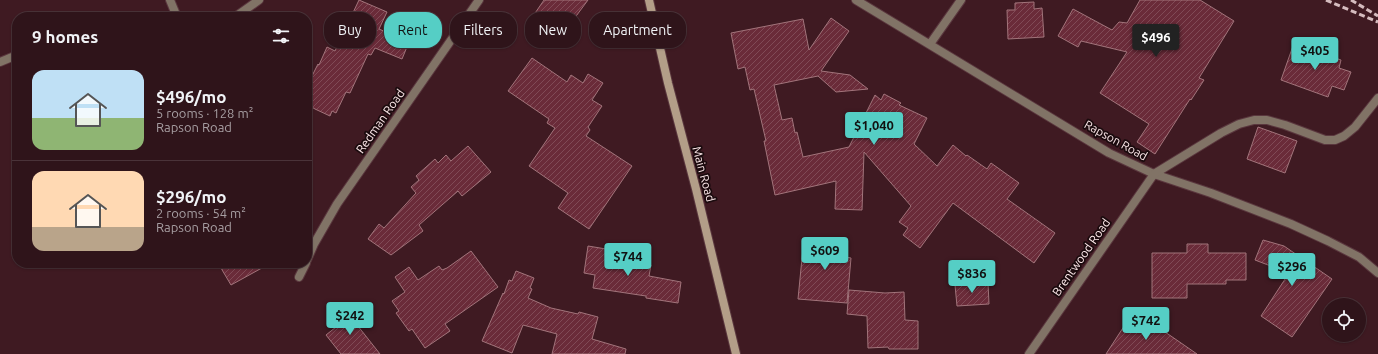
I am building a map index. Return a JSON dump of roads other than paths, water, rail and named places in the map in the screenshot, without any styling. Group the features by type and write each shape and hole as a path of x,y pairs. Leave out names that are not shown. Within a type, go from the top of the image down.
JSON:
{"main road":[{"name":"Main Road","path":"649,0 668,83 696,189 736,354"}],"street":[{"path":"170,0 175,12"},
{"path":"242,12 259,0"},
{"name":"Redman Road","path":"312,249 337,204 479,0"},
{"name":"Rapson Road","path":"856,0 1109,153 1154,174 1211,193 1290,224 1359,257 1378,273"},
{"path":"930,44 961,0"},
{"path":"0,62 12,57"},
{"path":"1154,174 1221,133 1239,124 1254,120 1268,120 1325,140 1335,140 1344,136 1355,127 1378,98"},
{"name":"Brentwood Road","path":"1029,354 1154,174"},
{"path":"299,277 304,268"}],"railway":[{"path":"1326,0 1378,22"},
{"path":"1351,0 1378,16"}]}
